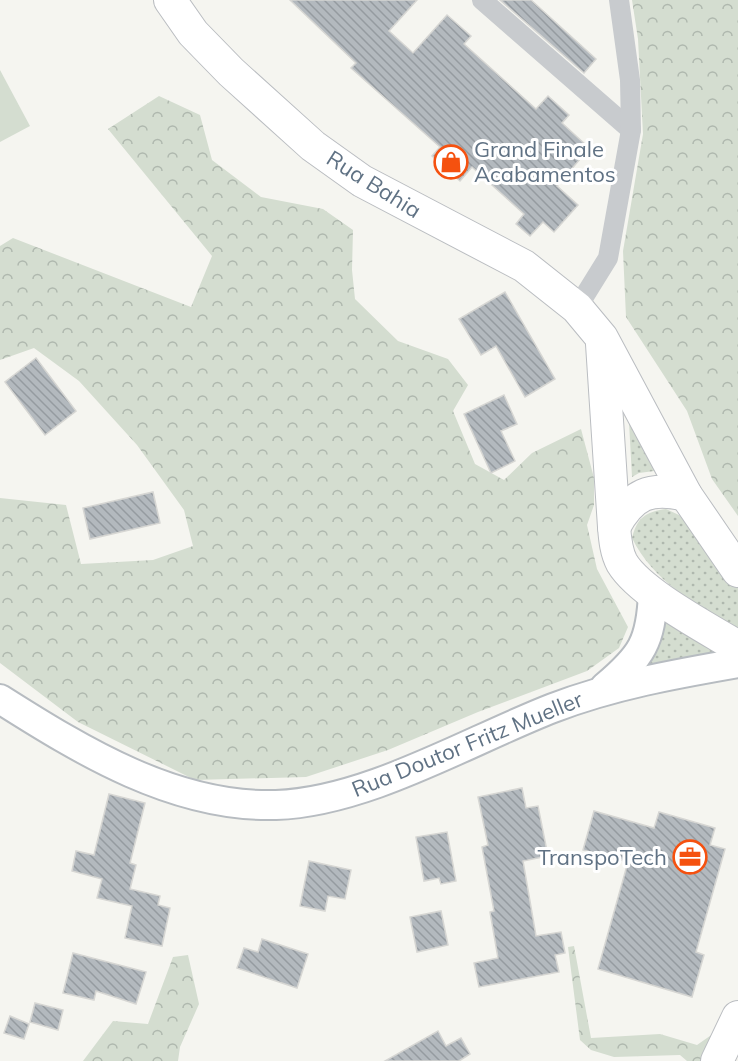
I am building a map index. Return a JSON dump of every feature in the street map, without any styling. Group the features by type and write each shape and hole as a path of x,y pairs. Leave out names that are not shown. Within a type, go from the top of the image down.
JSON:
{"main road":[{"name":"Rua Bahia","path":"170,0 193,33 231,72 313,146 362,181 524,266 577,308 602,338 686,495 738,571"},
{"path":"602,338 614,526 616,547 621,562 653,593 738,647"},
{"path":"614,526 632,501 649,492 667,490 686,495"},
{"path":"717,1061 738,1017"}],"street":[{"path":"482,0 631,130"},
{"path":"577,308 608,258 631,130 630,80 619,0"},
{"name":"Rua Doutor Fritz Mueller","path":"599,692 633,664 645,642 652,616 653,593"},
{"name":"Rua Doutor Fritz Mueller","path":"0,699 96,758 145,778 181,791 238,802 275,805 340,795 382,781 599,692 738,663"}],"green space":[{"path":"632,0 738,0 738,516 712,479 687,411 626,317 623,251 643,134 638,39"},
{"path":"0,70 30,126 0,142"},
{"path":"159,96 200,115 212,160 261,197 323,209 353,230 352,270 355,299 398,341 448,359 468,385 453,411 475,464 504,480 532,453 581,429 594,478 594,505 587,525 597,569 628,627 619,648 587,671 478,712 388,750 306,777 195,780 78,722 0,663 0,498 66,505 81,564 153,560 193,546 184,510 137,445 79,381 34,348 0,360 0,246 13,238 191,307 212,256 108,129"},
{"path":"628,404 662,470 639,473 632,477"},
{"path":"666,509 679,515 688,523 738,588 738,632 678,592 652,568 641,554 632,538 636,525 647,514"},
{"path":"663,617 722,650 639,674 659,641"},
{"path":"574,946 591,1038 660,1034 697,1045 717,1031 712,1048 701,1061 687,1061 680,1055 614,1057 591,1050 580,1040 568,947"},
{"path":"188,955 199,1004 180,1047 178,1061 83,1061 113,1021 148,1024 173,957"}],"building":[{"path":"290,0 417,0 389,31 413,53 447,15 471,36 464,44 536,109 548,96 569,115 562,123 587,146 578,156 581,158 557,186 578,205 554,232 543,222 530,236 516,224 524,214 472,167 460,181 432,156 440,147 351,68 356,63"},
{"path":"500,0 531,0 596,59 584,73"},
{"path":"505,292 555,379 525,397 496,346 481,355 459,319"},
{"path":"36,358 76,411 45,435 5,382"},
{"path":"504,395 517,424 501,431 515,461 491,473 464,414"},
{"path":"153,492 160,523 90,539 83,508"},
{"path":"522,788 526,808 538,806 548,856 523,861 536,936 561,932 565,953 555,955 559,972 479,987 474,963 498,958 490,912 494,911 482,847 488,845 478,797"},
{"path":"109,794 145,803 130,863 136,865 130,889 160,896 158,905 170,908 162,946 125,938 132,906 97,898 102,879 72,871 76,851 94,855"},
{"path":"594,811 654,828 659,812 715,828 710,845 725,849 696,952 704,955 692,997 598,969 628,862 583,850"},
{"path":"447,832 456,881 441,884 439,878 424,881 416,837"},
{"path":"309,861 351,870 345,899 328,896 325,911 300,906"},
{"path":"441,911 448,945 417,952 410,917"},
{"path":"262,939 308,954 297,988 237,968 244,948 258,952"},
{"path":"73,953 146,972 136,1004 96,991 94,1000 63,993"},
{"path":"35,1003 63,1010 58,1030 30,1022"},
{"path":"10,1016 29,1024 24,1039 4,1033"},
{"path":"438,1031 446,1046 461,1038 470,1054 459,1061 385,1061"}],"place":[{"name":"Grand Finale Acabamentos","path":"451,162"},
{"name":"TranspoTech","path":"690,857"}]}
